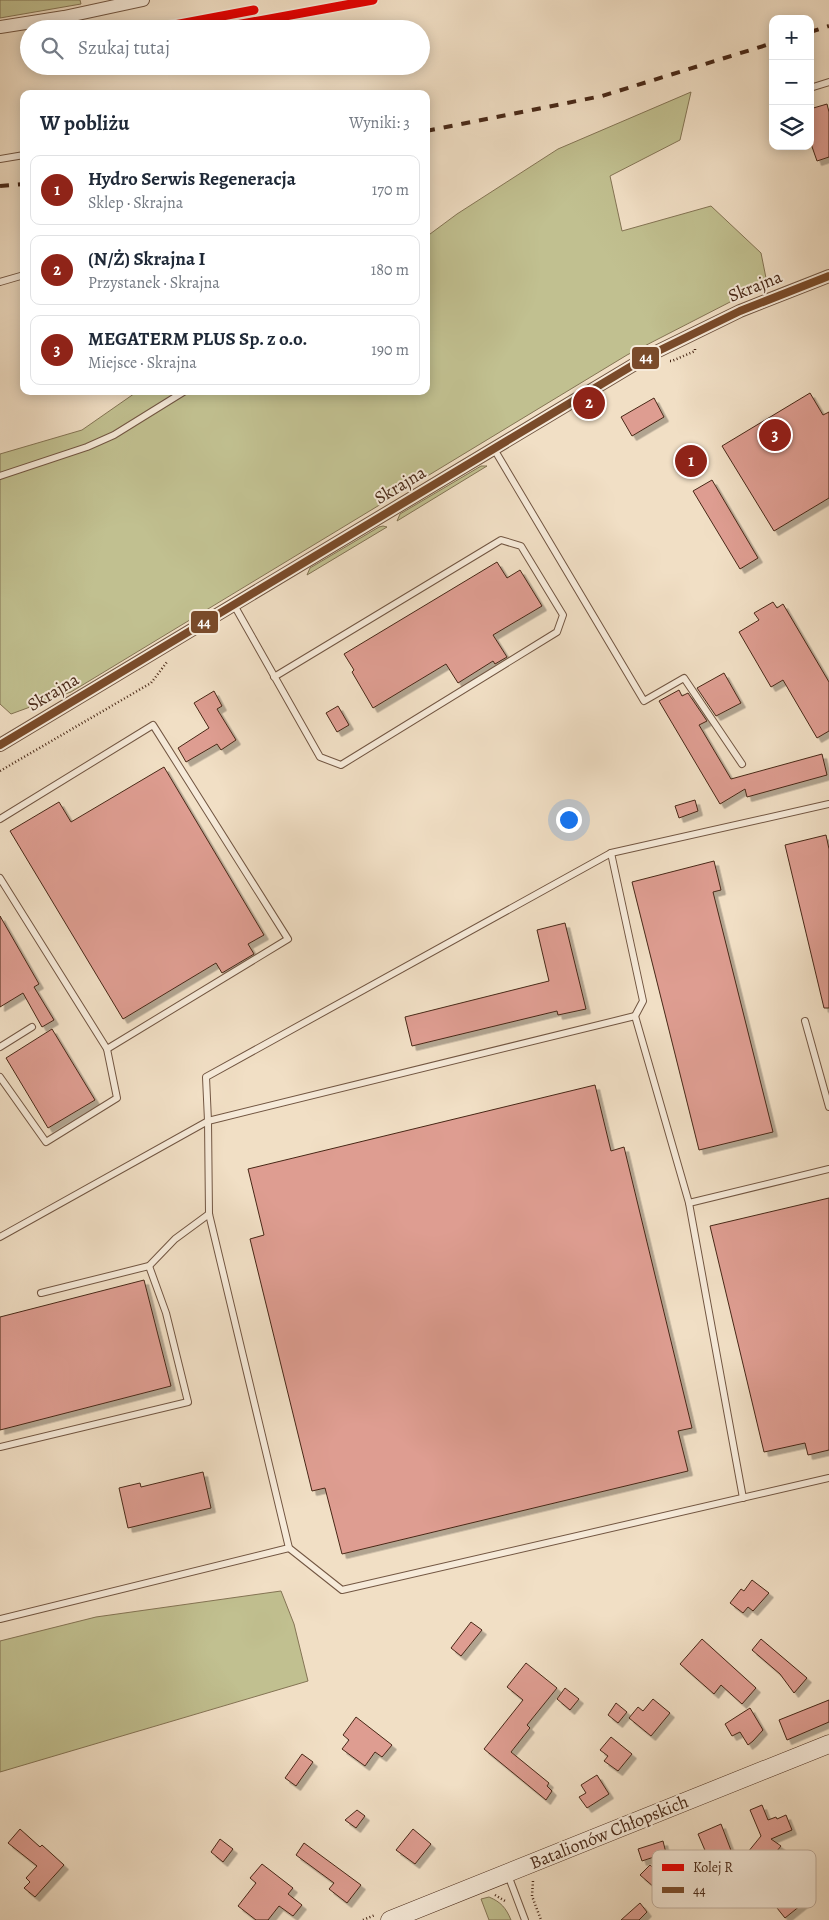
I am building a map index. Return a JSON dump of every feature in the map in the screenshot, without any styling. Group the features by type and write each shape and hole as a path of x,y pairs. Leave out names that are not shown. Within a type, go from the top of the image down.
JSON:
{"street":[{"path":"45,20 143,0"},
{"path":"0,27 20,24"},
{"name":"Skrajna","path":"0,745 650,355 694,332 756,304 829,276"},
{"name":"Batalionów Chłopskich","path":"390,1920 829,1744"}],"lane":[{"path":"814,87 829,82"},
{"path":"0,159 20,156"},
{"path":"0,282 20,276"},
{"path":"0,476 87,447 114,435 179,395"},
{"path":"494,449 644,701 684,678 742,764"},
{"path":"234,605 274,677 320,757 341,765 557,632 564,615 522,546 501,540 274,677"},
{"path":"0,819 154,725 288,939 107,1049"},
{"path":"829,804 611,853 206,1077 209,1214 289,1548 342,1590 829,1478"},
{"path":"611,853 643,1001 635,1016 689,1203 743,1498"},
{"path":"0,878 107,1049 117,1098 46,1142 0,1077"},
{"path":"0,1237 208,1121 635,1016"},
{"path":"805,1020 829,1107"},
{"path":"0,1046 32,1027"},
{"path":"689,1203 829,1170"},
{"path":"41,1293 149,1266 175,1239 209,1214"},
{"path":"0,1447 188,1402 166,1313 149,1266"},
{"path":"0,1619 289,1548"},
{"path":"507,1873 525,1920"}],"path":[{"path":"666,360 672,361 694,351 697,343"},
{"path":"0,771 151,683 165,664 173,659"}],"shaded area":[{"path":"0,0 80,0 81,4 0,18"},
{"path":"691,92 680,140 610,176 622,231 711,206 761,253 767,283 627,355 71,692 11,714 0,704 0,454 82,430 132,395 430,395 430,234 457,214 558,149"},
{"path":"481,466 487,466 397,521 400,514"},
{"path":"383,526 387,527 307,575 310,568"},
{"path":"281,1591 294,1624 308,1681 0,1772 0,1641 96,1617"},
{"path":"489,1897 503,1906 511,1920 489,1920 481,1899"}],"building":[{"path":"827,104 829,112 829,157 817,161 813,150 814,108"},
{"path":"810,393 823,415 829,412 829,498 774,531 722,446"},
{"path":"654,398 664,417 632,436 621,417"},
{"path":"712,480 758,558 740,569 693,491"},
{"path":"497,562 507,578 520,570 542,606 493,635 507,657 495,664 493,661 458,683 446,664 373,708 344,654"},
{"path":"773,602 777,608 783,604 829,682 829,731 817,738 783,680 771,687 739,632 759,620 754,613"},
{"path":"724,673 741,703 716,716 697,688"},
{"path":"679,690 682,696 688,693 707,721 699,725 731,779 822,754 827,775 747,797 745,789 720,804 659,701"},
{"path":"214,691 222,706 217,709 236,740 221,750 217,744 186,762 178,748 209,728 194,703"},
{"path":"338,706 349,725 337,732 326,713"},
{"path":"164,767 264,935 248,944 254,954 222,973 216,963 123,1019 10,831 59,802 71,822"},
{"path":"695,800 698,811 679,818 675,806"},
{"path":"826,835 829,849 829,1008 824,1008 785,845"},
{"path":"714,861 721,890 713,892 773,1132 699,1150 632,882"},
{"path":"0,916 39,984 34,987 54,1020 42,1027 23,993 0,1007"},
{"path":"565,923 586,1009 558,1015 557,1011 412,1046 405,1017 549,981 537,930"},
{"path":"52,1029 95,1100 48,1128 6,1058"},
{"path":"595,1085 611,1151 624,1147 692,1428 678,1431 688,1471 342,1554 325,1488 312,1491 250,1239 264,1235 248,1169"},
{"path":"829,1198 829,1450 808,1455 805,1443 764,1452 710,1226"},
{"path":"144,1280 171,1386 0,1430 0,1317"},
{"path":"203,1472 211,1508 128,1528 119,1488 140,1483 141,1487"},
{"path":"752,1580 769,1593 753,1611 748,1607 743,1613 730,1603 741,1589 744,1591"},
{"path":"471,1622 482,1630 461,1656 451,1648"},
{"path":"702,1639 756,1688 742,1704 721,1685 714,1694 680,1664"},
{"path":"761,1639 807,1678 794,1693 780,1674 752,1650"},
{"path":"526,1663 557,1688 527,1725 530,1728 511,1752 549,1783 547,1786 552,1791 546,1800 484,1749 523,1700 507,1687"},
{"path":"565,1688 579,1699 570,1710 557,1699"},
{"path":"653,1699 670,1713 651,1736 629,1718 638,1707 643,1711"},
{"path":"829,1700 829,1722 787,1740 779,1720"},
{"path":"616,1703 627,1712 618,1723 608,1715"},
{"path":"750,1708 763,1730 748,1745 740,1732 732,1736 725,1724"},
{"path":"356,1717 392,1745 382,1757 375,1752 365,1766 342,1749 349,1740 343,1735"},
{"path":"611,1737 632,1754 618,1771 604,1761 608,1756 600,1750"},
{"path":"302,1754 313,1762 296,1786 285,1778"},
{"path":"597,1775 609,1794 587,1808 579,1797 586,1793 581,1785"},
{"path":"762,1805 768,1820 786,1815 792,1830 771,1839 781,1846 778,1850 750,1850 761,1836 750,1810"},
{"path":"357,1810 365,1816 356,1828 345,1820"},
{"path":"721,1824 731,1850 705,1850 698,1834"},
{"path":"20,1829 40,1847 42,1845 64,1865 35,1897 24,1888 30,1882 26,1878 37,1866 8,1843"},
{"path":"413,1829 431,1844 415,1864 396,1850"},
{"path":"220,1839 233,1849 223,1862 211,1852"},
{"path":"663,1841 665,1850 652,1850 652,1858 642,1861 638,1849"},
{"path":"304,1843 361,1885 347,1903 329,1889 334,1883 296,1855"},
{"path":"262,1864 293,1888 288,1894 302,1905 293,1916 279,1906 268,1920 256,1920 238,1906 256,1883 250,1878"},
{"path":"650,1865 652,1867 652,1885 640,1875"},
{"path":"640,1903 647,1912 639,1920 621,1920"},
{"path":"777,1908 797,1908 785,1918"}],"railway":[{"path":"814,31 829,26"},
{"path":"430,130 602,96 769,44"},
{"path":"0,186 20,184"}],"rail line":[{"name":"R","path":"263,20 373,0"},
{"name":"R","path":"201,20 254,10"}],"transit line":[{"name":"44","path":"0,745 650,355 740,311 829,276"}],"place":[{"name":"(N/Ż) Skrajna I","path":"589,403"},
{"name":"MEGATERM PLUS Sp. z o.o.","path":"775,435"},
{"name":"Hydro Serwis Regeneracja","path":"691,461"}]}
